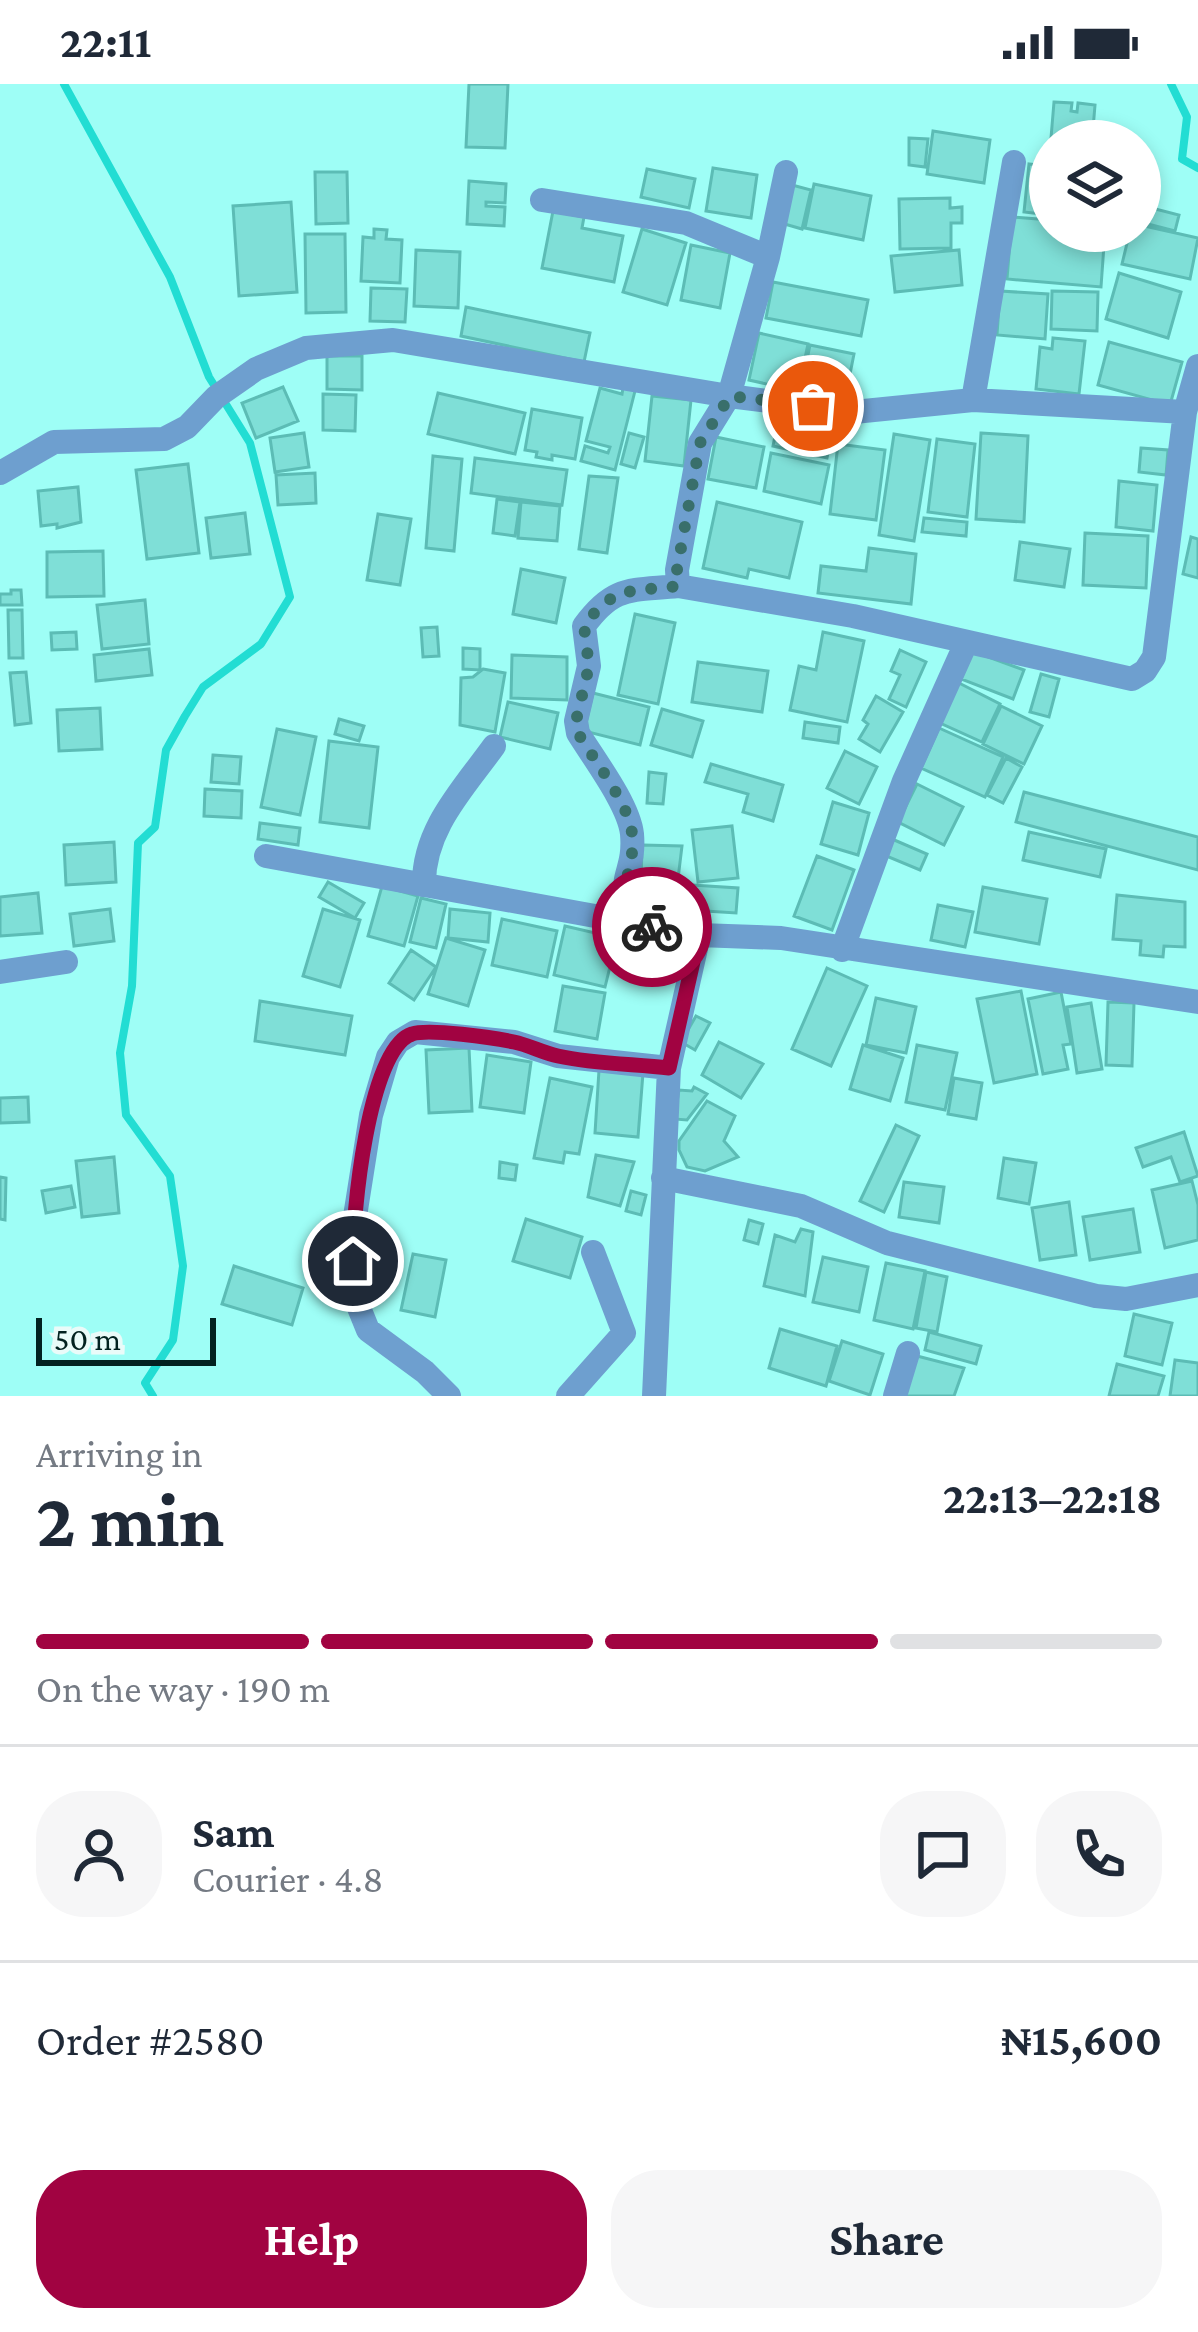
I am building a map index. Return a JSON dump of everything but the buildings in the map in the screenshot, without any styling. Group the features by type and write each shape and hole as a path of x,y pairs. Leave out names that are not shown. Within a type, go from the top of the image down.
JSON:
{"street":[{"path":"973,400 1014,162"},
{"path":"678,586 700,443 730,396 786,172"},
{"path":"542,200 686,223 768,257"},
{"path":"0,473 54,442 164,439 187,427 216,397 256,369 306,348 416,341 730,396 854,412 973,400 1185,412"},
{"path":"642,925 623,890 632,833 576,721 589,666 584,626 603,600 622,592 678,586 834,612 1132,679 1154,658 1185,412 1198,366"},
{"path":"842,950 904,781 966,644"},
{"path":"424,885 424,865 437,828 494,746"},
{"path":"266,856 699,935 781,938 1198,1002"},
{"path":"654,1396 669,1068 699,935"},
{"path":"0,972 65,962"},
{"path":"449,1396 368,1330 353,1293 352,1229 371,1115 388,1057 398,1042 415,1032 514,1042 558,1056 669,1068"},
{"path":"663,1178 801,1206 887,1243 1096,1296 1126,1299 1198,1285"},
{"path":"568,1396 624,1333 593,1252"},
{"path":"895,1396 908,1353"}],"waterway":[{"path":"64,84 170,277 209,377 250,443 290,597 261,644 203,687 185,716 166,750 155,827 138,843 132,986 120,1053 126,1115 170,1176 183,1266 173,1340 145,1383 153,1396"},
{"path":"1171,84 1187,117 1182,159 1198,168"}],"way so far":[{"path":"652,927 642,925 623,890 632,833 624,811 578,733 576,721 589,666 584,626 603,600 622,592 678,586 700,443 730,396 813,406"}],"route":[{"path":"353,1261 352,1229 371,1115 388,1057 398,1042 415,1032 514,1042 558,1056 669,1068 699,935 652,927"}]}
